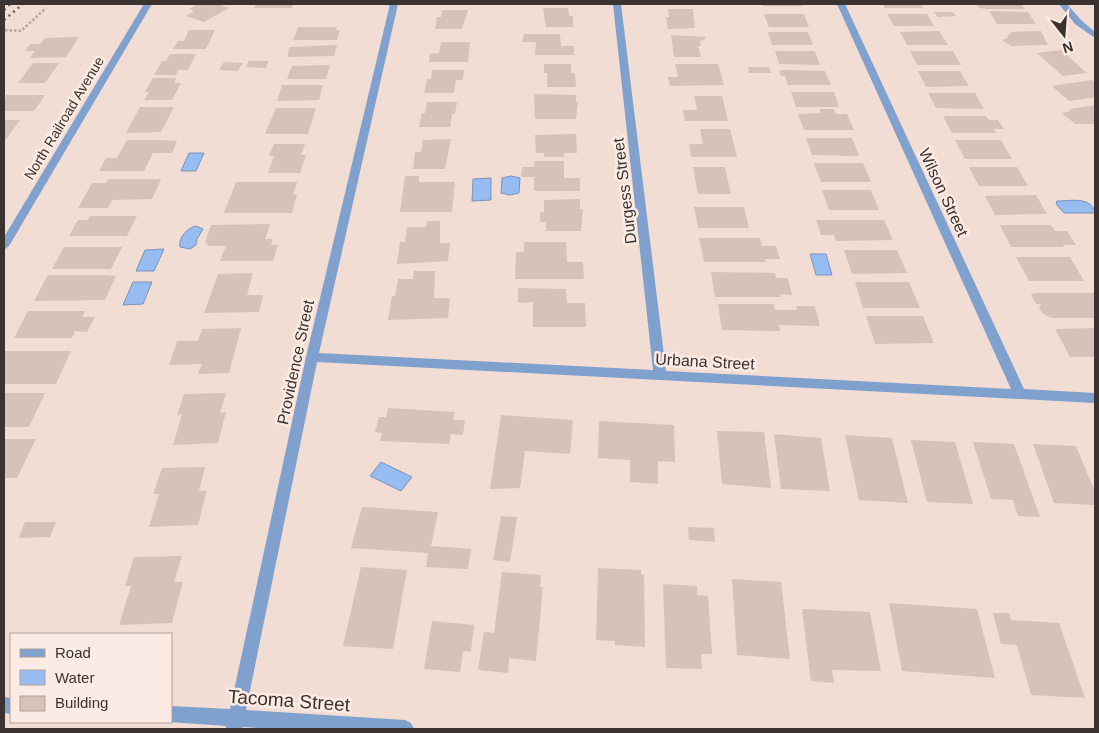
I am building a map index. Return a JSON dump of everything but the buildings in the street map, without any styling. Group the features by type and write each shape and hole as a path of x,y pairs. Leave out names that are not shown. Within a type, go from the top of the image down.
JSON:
{"street":[{"name":"North Railroad Avenue","path":"4,246 148,4"},
{"name":"Providence Street","path":"236,723 312,357 394,4"},
{"name":"Durgess Street","path":"617,4 660,375"},
{"name":"Wilson Street","path":"841,4 1020,394"},
{"path":"1063,4 1078,22 1095,36"},
{"name":"Urbana Street","path":"312,357 1095,398"},
{"name":"Tacoma Street","path":"172,714 236,723 405,729"}],"path":[{"path":"5,30 21,31 46,8"}],"water":[{"path":"189,153 204,153 196,171 181,171"},
{"path":"511,176 520,178 519,193 510,195 501,193 502,178"},
{"path":"491,178 491,200 472,201 473,179"},
{"path":"1074,200 1085,202 1090,204 1095,213 1064,213 1056,204 1057,201"},
{"path":"196,226 203,229 196,245 190,249 180,247 180,240 184,234"},
{"path":"164,249 154,271 136,271 145,250"},
{"path":"810,254 826,254 832,275 816,275"},
{"path":"133,282 152,282 143,304 123,305"},
{"path":"381,462 412,477 401,491 370,476"}],"railway":[{"path":"4,10 10,4"},
{"path":"4,20 23,4"}]}
